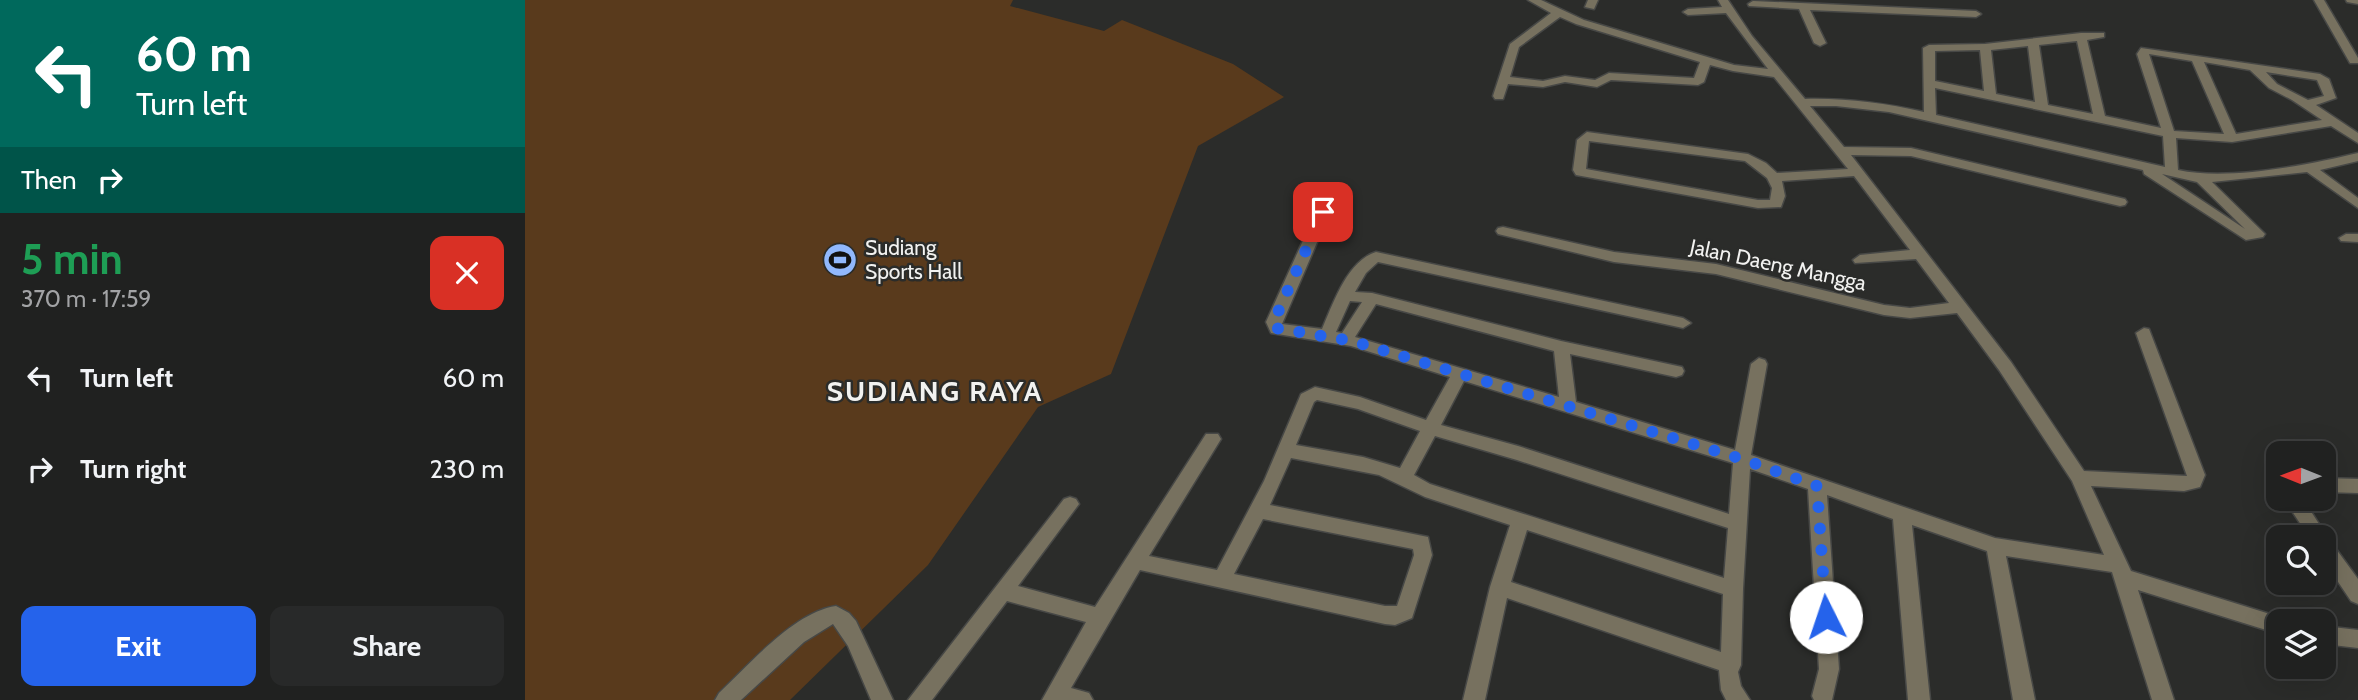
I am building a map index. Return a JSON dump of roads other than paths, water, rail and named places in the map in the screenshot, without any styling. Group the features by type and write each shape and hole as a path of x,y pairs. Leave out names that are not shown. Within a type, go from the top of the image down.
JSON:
{"street":[{"path":"1533,0 1580,22 1733,68 1777,74"},
{"path":"1907,0 1912,11"},
{"path":"2319,0 2354,61"},
{"path":"2351,0 2358,1"},
{"path":"1753,4 1843,4 1976,14"},
{"path":"1795,4 1820,43"},
{"path":"1688,12 1726,5 1799,103 1858,172 2005,366 2079,478 2121,571 2164,700"},
{"path":"1499,96 1514,46 1559,12"},
{"path":"1930,117 1929,48 1985,47 2100,35"},
{"path":"2081,36 2100,120"},
{"path":"2033,41 2042,107"},
{"path":"1985,47 1990,96"},
{"path":"2172,173 2169,134 2143,54 2145,50 2253,65 2322,79 2330,98 2306,104"},
{"path":"2196,57 2232,138"},
{"path":"1503,80 1543,83 1565,79 1597,84 1606,76 1613,76 1698,82 1706,60"},
{"path":"2253,65 2273,86 2306,104 2358,139"},
{"path":"1931,84 2169,134 2232,138 2332,122"},
{"path":"1799,103 1864,104 2202,179 2310,168 2358,157"},
{"path":"1775,177 1779,198 1776,204 1768,205 1579,170 1584,138 1591,136 1748,158 1762,165 1775,177 1858,172"},
{"path":"1840,151 1911,152 2120,202"},
{"path":"2145,168 2182,196 2246,236 2258,234 2202,179"},
{"path":"2310,168 2358,204"},
{"path":"1323,212 1274,326 1276,329 1346,339 1742,459 1995,546 2121,571 2266,621"},
{"name":"Jalan Daeng Mangga","path":"1503,231 1614,257 1716,269 1884,310 1910,313 1962,307"},
{"path":"1860,260 1919,254"},
{"path":"1327,335 1346,296 1370,259 1376,257 1683,323"},
{"path":"1346,296 1372,298 1561,346 1676,371"},
{"path":"1346,339 1372,298"},
{"path":"2079,478 2184,484 2194,482 2196,475 2144,333"},
{"path":"1561,346 1568,408"},
{"path":"1500,587 1731,665 1742,459 1759,365"},
{"path":"1405,477 1460,374"},
{"path":"1222,579 1273,482 1307,398 1315,393 1360,403 1430,428 1518,453 1738,524"},
{"path":"1082,700 1055,697 1100,617 1212,439"},
{"path":"1285,450 1405,477 1425,489 1733,589"},
{"path":"2336,485 2358,486"},
{"path":"1817,486 1829,668 1823,696"},
{"path":"919,700 1070,503"},
{"path":"1136,561 1385,615 1395,616 1405,612 1423,555 1421,543 1257,510"},
{"path":"1902,515 1919,700"},
{"path":"1474,700 1500,587 1521,520"},
{"path":"1995,546 2024,700"},
{"path":"2336,563 2358,595"},
{"path":"1003,591 1100,617"},
{"path":"726,700 805,629 826,616 835,614 850,629 882,700"},
{"path":"2336,636 2358,639"},
{"path":"1728,674 1731,691 1739,700"}],"place":[{"name":"Sudiang Sports Hall","path":"840,260"}],"district":[{"name":"SUDIANG RAYA","path":"935,391"}]}
